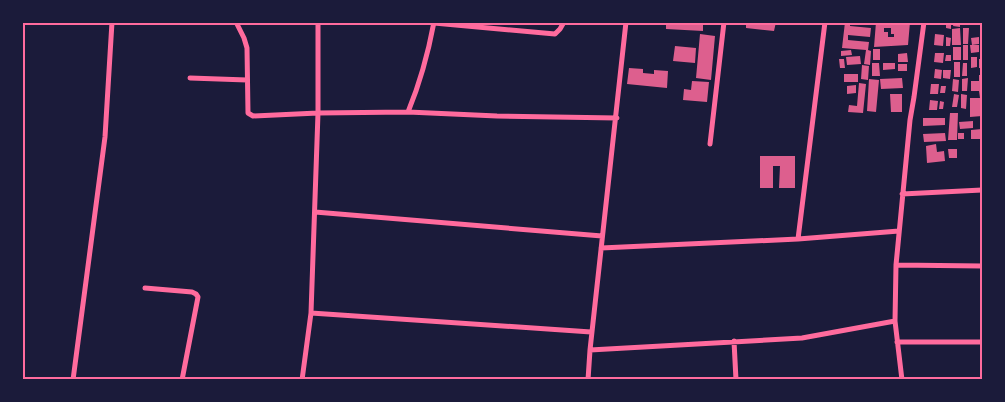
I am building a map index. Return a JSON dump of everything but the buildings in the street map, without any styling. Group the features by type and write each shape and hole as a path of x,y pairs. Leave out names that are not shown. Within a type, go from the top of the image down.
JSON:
{"street":[{"path":"73,380 105,137 112,22"},
{"path":"236,22 247,48 248,114 253,116 408,112 616,118"},
{"path":"302,380 311,313 318,114 318,22"},
{"path":"408,112 420,82 434,23 495,26 555,34 564,22"},
{"path":"588,380 591,332 626,22"},
{"path":"710,144 724,22"},
{"path":"798,239 825,22"},
{"path":"902,380 895,320 896,265 910,120 924,22"},
{"path":"190,78 247,80"},
{"path":"902,194 982,190"},
{"path":"315,212 602,236"},
{"path":"601,248 798,239 899,231"},
{"path":"896,265 982,266"},
{"path":"145,288 192,292 198,297 182,380"},
{"path":"311,313 591,332"},
{"path":"590,350 802,338 895,320"},
{"path":"734,341 736,380"},
{"path":"897,342 982,342"}]}
